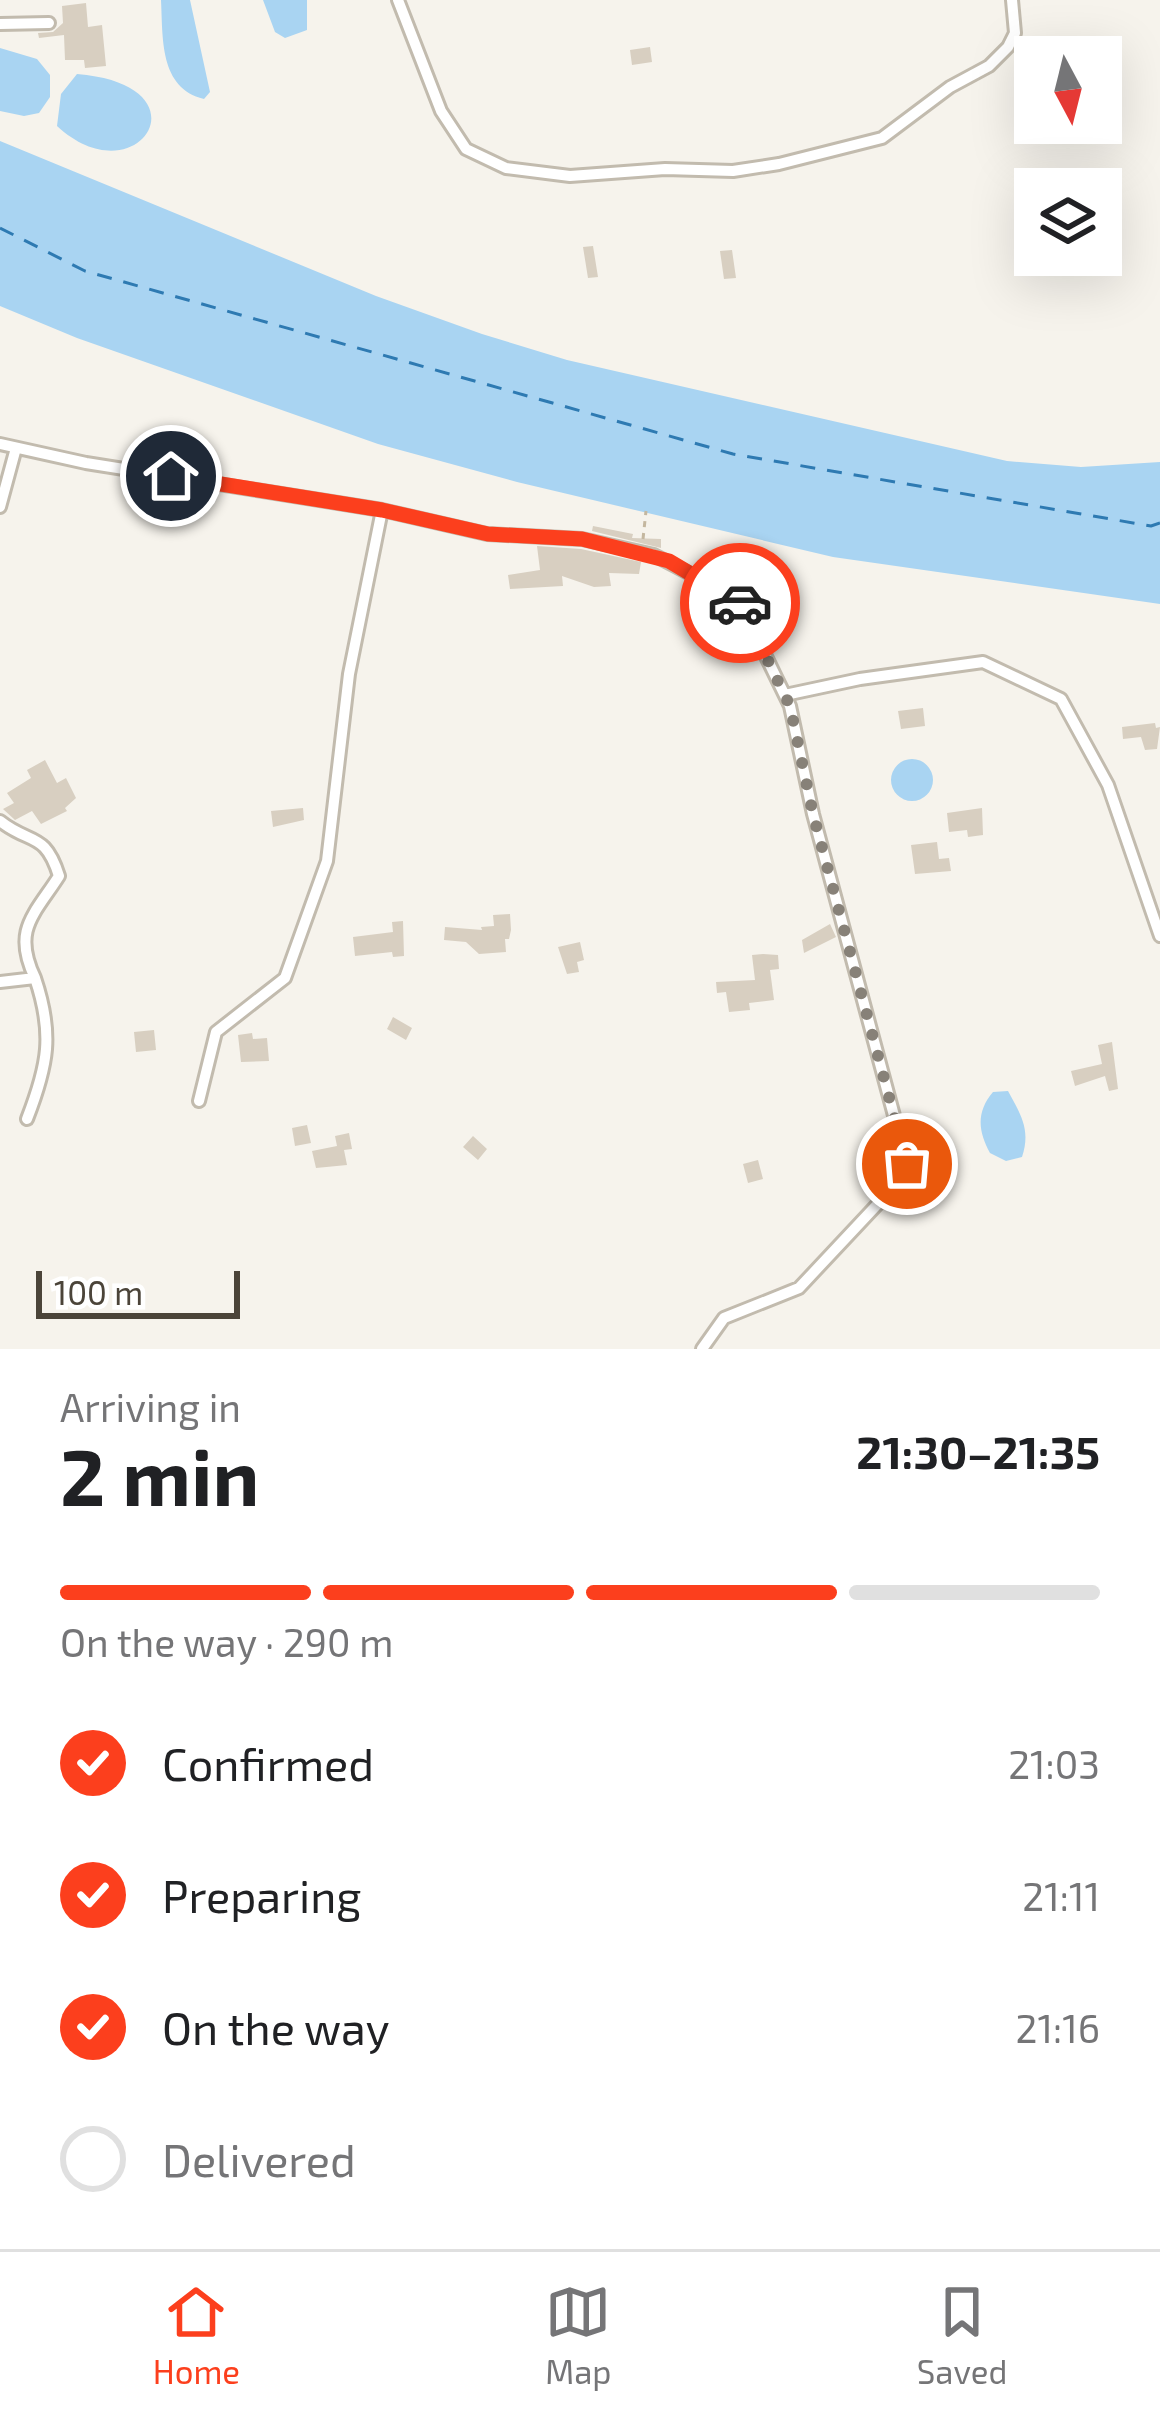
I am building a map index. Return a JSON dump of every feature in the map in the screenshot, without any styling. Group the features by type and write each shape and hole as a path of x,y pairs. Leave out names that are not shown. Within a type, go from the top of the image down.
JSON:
{"street":[{"path":"398,0 441,111 466,149 506,168 570,176 665,169 733,171 882,138 950,87 989,66 1008,47 1015,34 1012,0"},
{"path":"0,24 49,23"},
{"path":"0,444 86,463 382,510 488,534 582,539 669,561 738,599 785,694 907,1164 903,1178 799,1288 724,1318 702,1349"},
{"path":"0,506 16,448"},
{"path":"199,1101 216,1032 285,978 327,861 349,674 382,510"},
{"path":"785,694 983,662 1061,700 1108,785 1160,936"},
{"path":"0,821 51,850 59,876 30,916 23,946 50,1040 27,1119"},
{"path":"0,982 35,978"}],"path":[{"path":"642,552 646,511"}],"water":[{"path":"161,0 190,0 210,92 204,99 189,93 171,73"},
{"path":"263,0 307,0 307,30 285,38 275,32"},
{"path":"0,48 37,59 50,75 50,97 39,113 24,116 0,111"},
{"path":"77,74 118,82 142,97 151,115 148,132 134,145 113,151 86,145 57,126 61,94"},
{"path":"0,141 376,296 567,360 1007,461 1081,467 1160,462 1160,604 833,557 517,482 378,444 77,338 0,306"},
{"path":"912,759 927,765 933,780 927,795 912,801 897,795 891,780 897,765"},
{"path":"1008,1091 1021,1115 1025,1139 1022,1157 1006,1161 990,1153 981,1122 993,1092"}],"building":[{"path":"86,3 88,27 102,25 106,66 85,68 84,60 65,60 64,35 39,38 38,33 53,32 63,23 62,6"},
{"path":"650,47 652,62 632,65 630,50"},
{"path":"593,246 598,277 588,278 583,247"},
{"path":"732,250 736,278 724,279 720,251"},
{"path":"593,526 633,534 632,538 661,539 661,548 592,531"},
{"path":"537,546 581,549 641,562 639,574 609,573 611,586 594,587 562,576 563,586 510,589 508,575 540,570"},
{"path":"923,708 925,726 901,729 898,711"},
{"path":"1155,723 1160,727 1157,749 1145,750 1141,737 1123,739 1122,727"},
{"path":"45,760 57,783 66,778 76,798 67,811 41,824 32,811 15,820 3,809 14,803 7,793 31,778 27,770"},
{"path":"303,808 304,820 273,827 271,811"},
{"path":"982,808 983,835 949,832 947,813"},
{"path":"937,842 939,859 949,858 951,871 915,874 911,845"},
{"path":"510,914 506,952 479,954 466,942 444,940 445,927 482,930 494,926 493,915"},
{"path":"403,921 404,956 393,957 392,952 355,956 353,937 393,932 392,922"},
{"path":"830,924 836,937 804,953 802,940"},
{"path":"580,942 584,960 577,962 579,972 567,974 558,947"},
{"path":"752,955 778,955 779,969 770,970 774,1000 729,1012 726,992 717,993 716,982 755,980"},
{"path":"393,1017 412,1028 406,1040 387,1029"},
{"path":"154,1030 156,1050 136,1052 134,1032"},
{"path":"252,1033 253,1039 267,1038 269,1061 241,1062 238,1035"},
{"path":"1112,1042 1118,1089 1109,1091 1105,1076 1075,1086 1071,1071 1102,1064 1098,1045"},
{"path":"307,1125 311,1143 295,1146 292,1128"},
{"path":"349,1133 352,1149 344,1150 347,1165 316,1168 312,1151 337,1146 335,1136"},
{"path":"473,1136 487,1149 478,1160 463,1147"},
{"path":"758,1160 763,1179 748,1183 743,1164"}],"ferry route":[{"path":"0,228 85,271 733,454 1151,526 1160,523"}],"way so far":[{"path":"740,603 790,706 813,814 907,1164"}],"route":[{"path":"171,476 382,510 488,534 582,539 654,555 740,603"}]}
